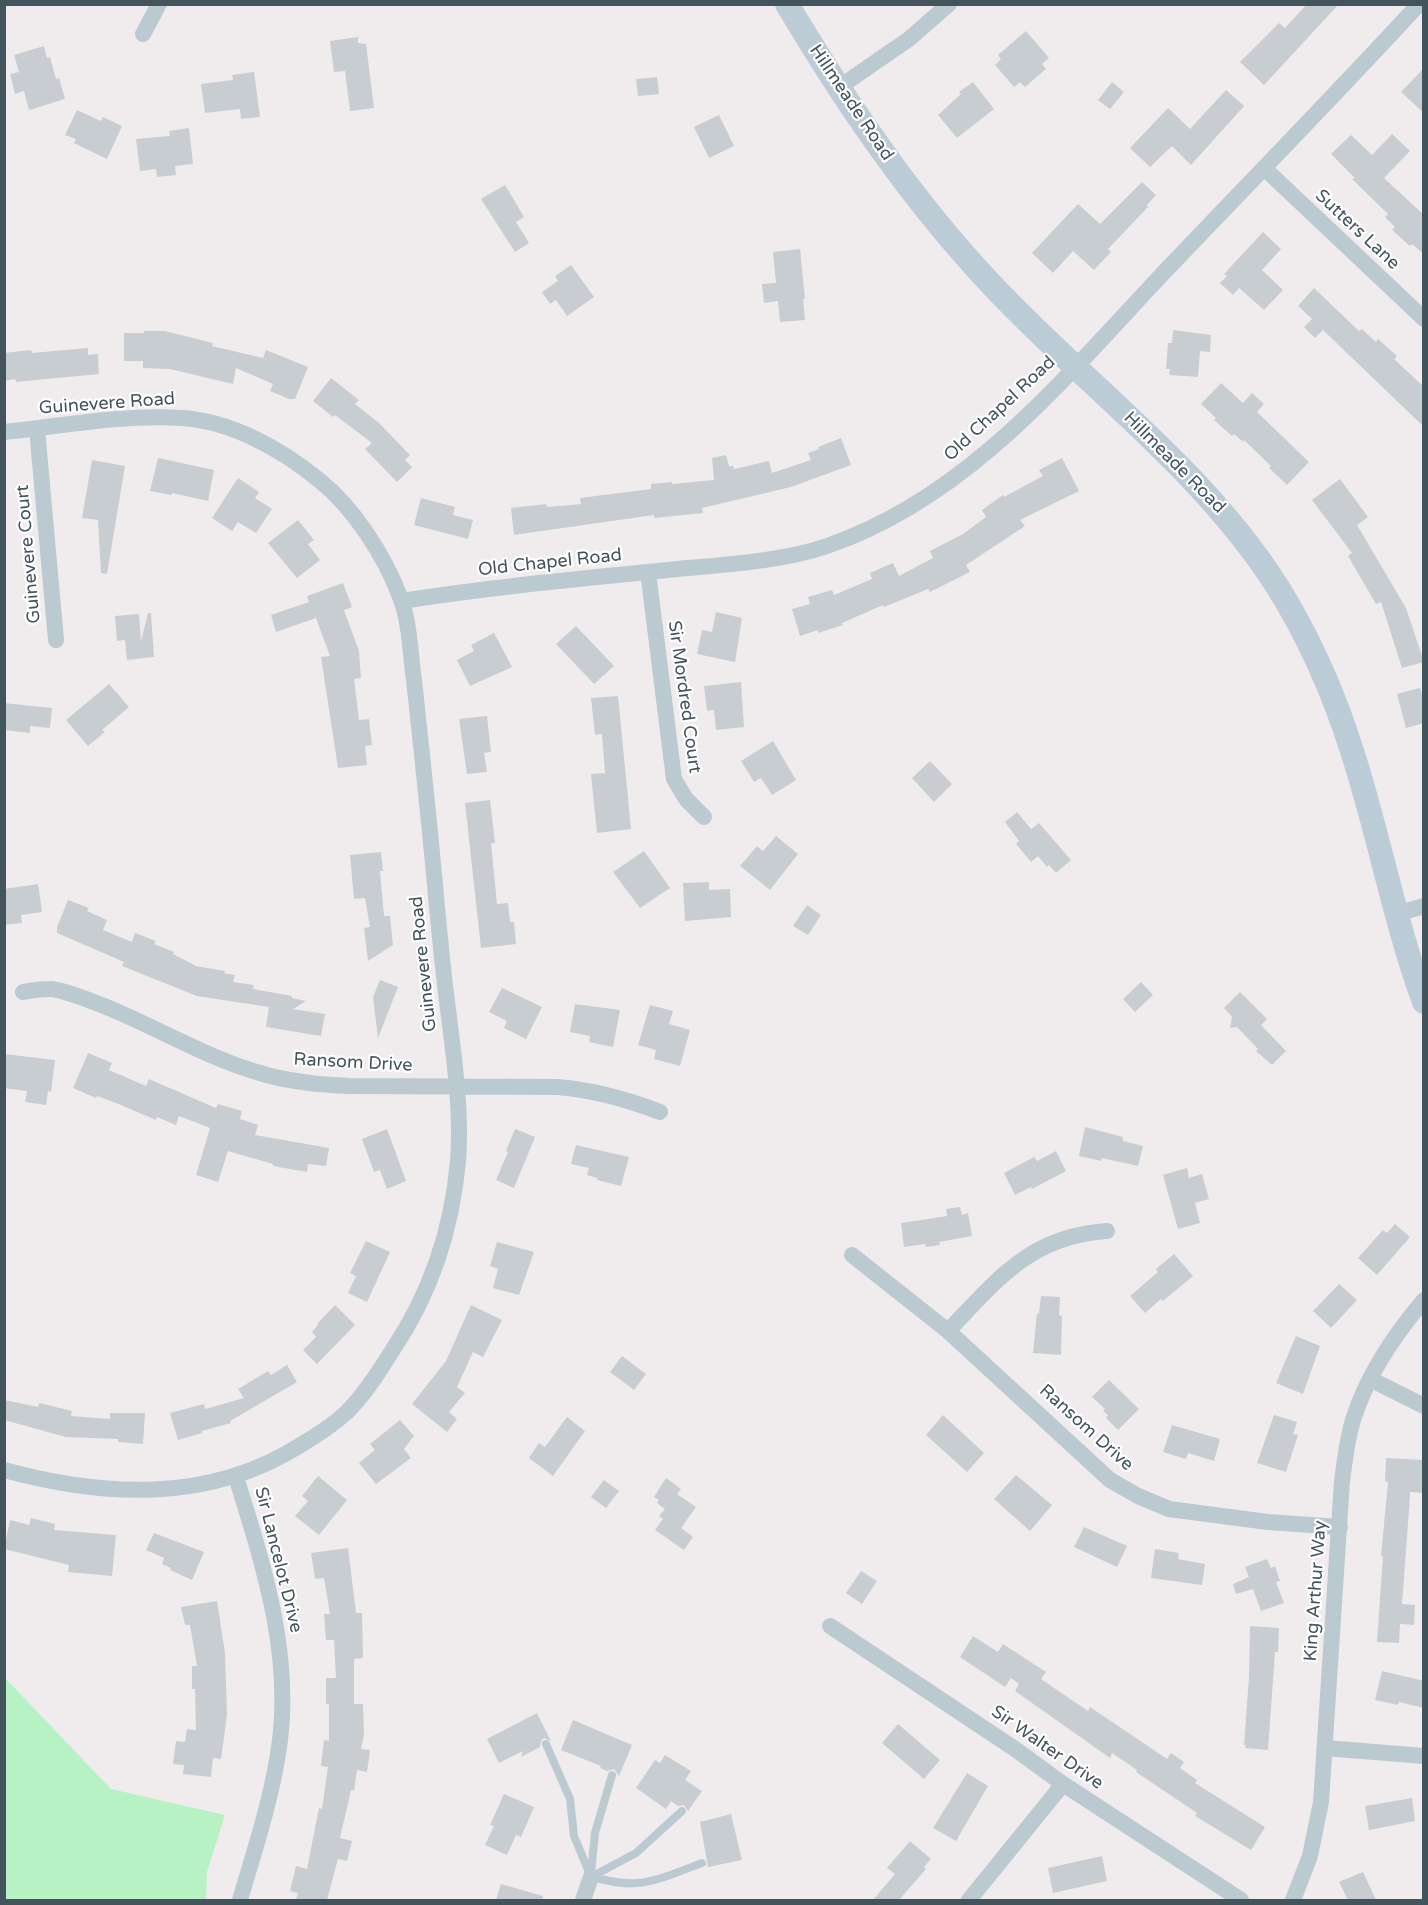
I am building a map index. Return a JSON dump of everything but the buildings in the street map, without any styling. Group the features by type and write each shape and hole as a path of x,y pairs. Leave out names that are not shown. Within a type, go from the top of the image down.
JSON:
{"street":[{"path":"142,34 159,4"},
{"name":"Hillmeade Road","path":"787,4 838,88 873,139 942,228 990,283 1074,367 1200,486 1230,519 1278,587 1311,650 1336,705 1352,751 1396,914 1424,1002"},
{"path":"838,88 909,39 949,4"},
{"name":"Old Chapel Road","path":"402,601 506,586 762,560 815,550 871,528 908,508 972,465 1017,425 1419,4"},
{"name":"Sutters Lane","path":"1264,168 1424,319"},
{"name":"Guinevere Road","path":"4,432 147,417 180,418 224,427 261,442 302,467 330,489 355,517 383,561 402,601 423,756 456,1088 458,1155 449,1223 433,1271 403,1336 362,1395 346,1413 288,1453 236,1477 172,1489 131,1491 52,1482 4,1470"},
{"name":"Guinevere Court","path":"37,429 56,640"},
{"name":"Sir Mordred Court","path":"648,572 674,779 686,799 704,817"},
{"path":"1396,914 1424,906"},
{"name":"Ransom Drive","path":"23,992 50,989 74,994 230,1062 286,1080 317,1084 456,1088 511,1085 579,1089 612,1095 660,1112"},
{"path":"948,1331 1008,1271 1034,1252 1064,1238 1107,1232"},
{"name":"Ransom Drive","path":"852,1255 948,1331 1110,1480 1138,1496 1169,1509 1195,1514 1340,1527"},
{"name":"King Arthur Way","path":"1293,1900 1310,1856 1321,1802 1342,1481 1349,1433 1370,1379 1388,1348 1424,1300"},
{"path":"1370,1379 1424,1406"},
{"name":"Sir Lancelot Drive","path":"236,1477 271,1599 279,1642 282,1706 272,1788 240,1900"},
{"name":"Sir Walter Drive","path":"830,1626 1016,1749 1063,1784 1241,1900"},
{"path":"1325,1748 1424,1756"},
{"path":"969,1900 1063,1784"},
{"path":"583,1900 591,1877"}],"lane":[{"path":"546,1744 570,1799 574,1836 591,1877"},
{"path":"591,1877 595,1833 612,1775"},
{"path":"591,1877 636,1853 682,1811"},
{"path":"591,1877 625,1884 638,1884 656,1880 702,1863"}],"green space":[{"path":"4,1677 111,1789 225,1815 207,1872 206,1900 5,1900"}]}
